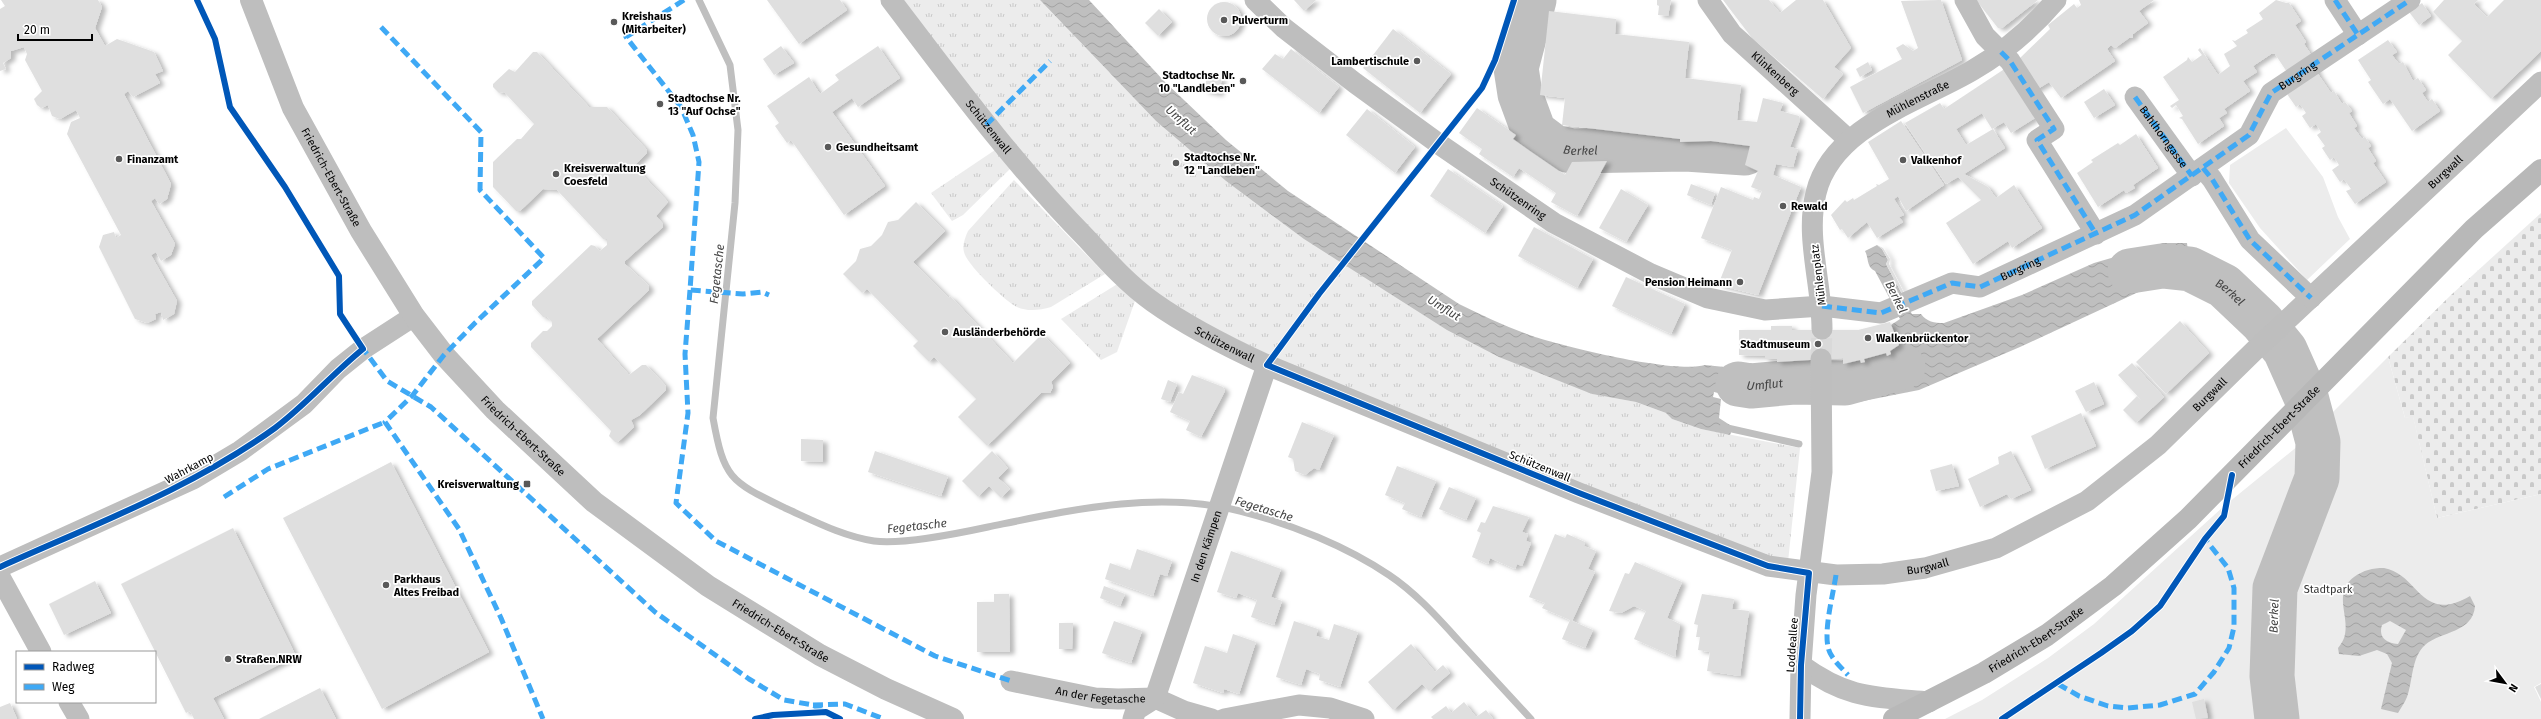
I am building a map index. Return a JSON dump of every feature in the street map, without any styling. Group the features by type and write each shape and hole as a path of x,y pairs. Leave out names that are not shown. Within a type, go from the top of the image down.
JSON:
{"main road":[{"name":"Friedrich-Ebert-Straße","path":"1894,719 1984,673 2047,634 2113,586 2188,519 2474,229 2541,170"}],"street":[{"name":"Friedrich-Ebert-Straße","path":"251,0 293,108 361,231 414,316 444,355 495,410 594,502 708,586 763,622 864,678 954,719"},
{"name":"Schützenwall","path":"891,0 1018,166 1122,275 1153,302 1179,319 1230,348 1267,365 1580,493 1768,566 1809,573"},
{"name":"Schützenring","path":"1254,0 1284,28 1362,88 1439,144 1554,223 1651,274 1708,298 1765,310 1822,306"},
{"name":"Klinkenberg","path":"1708,0 1732,34 1849,140"},
{"path":"1965,0 1985,36 2010,61 2054,129 2037,140 2096,234"},
{"name":"Mühlenstraße","path":"1811,222 1816,192 1825,172 1849,140 1868,126 1974,70 2001,52 2041,18 2056,0"},
{"path":"2335,0 2358,35"},
{"name":"Burgring","path":"1822,306 1881,313 1952,283 1980,287 2136,215 2249,135 2271,93 2410,0"},
{"name":"Burgwall","path":"1809,573 1883,574 1925,568 1996,548 2042,526 2087,501 2158,445 2255,350 2541,82"},
{"name":"Bahlhorngasse","path":"2135,98 2197,172"},
{"path":"2197,172 2212,179 2250,240 2311,298"},
{"name":"Mühlenplatz","path":"1811,222 1822,306 1822,329"},
{"name":"Wahrkamp","path":"0,567 192,479 240,451 304,404 338,369 363,349 414,316"},
{"name":"Loddeallee","path":"1800,719 1800,665 1809,573 1822,472 1822,359"},
{"name":"In den Kämpen","path":"1155,698 1267,365"},
{"path":"0,577 40,651"},
{"path":"1800,665 1820,679 1845,691 1860,696 1929,702"},
{"name":"An der Fegetasche","path":"1011,681 1096,698 1155,698 1184,711 1212,719"},
{"path":"1133,719 1136,710 1155,698"},
{"path":"70,703 78,719"},
{"path":"1224,719 1299,705 1330,708 1364,719"}],"green space":[{"path":"901,0 1040,0 1156,121 1226,181 1305,236 1592,394 1636,402 1666,413 1672,419 1701,429 1800,448 1788,562 1770,559 1318,379 1191,317 1140,281 1062,214"},
{"path":"2286,128 2323,177 2338,217 2350,239 2307,280 2260,228 2229,183 2230,165"},
{"path":"995,150 1012,167 963,215 952,221 931,193"},
{"path":"1014,180 1105,274 1051,307 1030,310 1021,309 1012,304 996,291 979,273 966,258 963,249 968,231"},
{"path":"2541,213 2541,494 2437,518 2413,417 2405,418 2388,357 2451,295"},
{"path":"1119,283 1136,298 1117,352 1101,360 1061,319"},
{"name":"Stadtpark","path":"2388,357 2405,418 2413,416 2437,518 2541,494 2541,683 2534,687 2541,702 2541,719 1945,719 1982,700 2048,658 2094,624 2223,507 2304,441"}],"water":[{"path":"1040,0 1089,0 1164,81 1226,140 1288,191 1459,304 1506,326 1535,337 1595,353 1646,363 1690,367 1705,365 1764,371 1799,364 1800,402 1775,405 1714,392 1713,397 1721,399 1719,418 1733,427 1730,435 1701,429 1672,419 1666,413 1636,402 1592,394 1499,357 1447,330 1304,239 1226,181 1156,121"},
{"path":"2163,243 2187,243 2190,269 2181,281 2171,279 2160,282 2020,347 1919,390 1843,405 1843,364 1860,360 1861,363 1865,362 1864,359 1891,354 1891,325 1900,319 1897,314 1908,307 1912,314 1921,314 1931,322 1944,323 2022,295 2094,263"},
{"path":"1877,245 1882,249 1888,260 1886,264 1902,294 1890,299 1875,271 1870,267 1865,251"},
{"path":"2384,568 2396,572 2430,601 2441,605 2454,603 2470,596 2475,606 2473,615 2469,622 2463,627 2432,640 2420,650 2415,663 2407,697 2398,713 2381,709 2392,663 2387,654 2377,650 2359,656 2339,654 2338,648 2344,639 2346,630 2343,593 2347,585 2354,577 2361,573 2372,569","holes":["2390,621 2406,630 2398,644 2387,641 2381,633 2382,625"]}],"building":[{"name":"Finanzamt","path":"1,0 98,0 102,7 95,28 105,46 117,39 154,52 163,71 155,74 160,83 133,97 128,91 124,94 171,184 167,199 159,204 155,198 151,201 175,244 171,255 161,261 156,252 151,255 177,301 174,314 163,320 161,312 155,314 156,319 147,323 135,319 99,247 103,235 114,232 116,238 121,235 67,134 71,122 80,118 76,110 60,119 52,116 48,105 41,108 37,105 34,99 42,91 25,60 27,54 24,47 11,51 11,58 3,63 6,69 0,71 0,9 5,6"},
{"path":"767,0 840,0 847,10 799,44"},
{"path":"1294,0 1316,0 1304,11"},
{"path":"1657,0 1671,0 1668,16 1658,15 1659,6 1657,5"},
{"path":"1723,0 1769,0 1780,13 1796,0 1823,0 1851,48 1834,67 1843,74 1823,99 1752,38"},
{"path":"1941,0 1962,60 1863,113 1850,87 1902,59 1896,48 1903,44 1913,51 1918,48 1901,1"},
{"path":"1976,0 2038,0 2002,28 1998,28"},
{"path":"2079,0 2154,0 2139,11 2148,23 2133,34 2133,38 2129,38 2115,48 2111,45 2107,49 2115,61 2061,98 2049,82 2023,98 2035,118 2011,133 2004,122 1992,129 1982,113 1956,129 1966,145 1993,129 2005,148 1964,174 1988,187 1996,198 2014,185 2042,228 2012,248 2008,241 1973,264 1946,223 1981,200 1958,177 1946,184 1905,123 1940,103 1944,109 2018,60 2050,29 2048,25 2074,4 2077,8 2081,5"},
{"path":"2276,0 2286,3 2292,2 2289,3 2301,21 2295,25 2306,42 2304,44 2312,56 2318,74 2331,93 2334,91 2342,104 2345,102 2352,111 2349,113 2357,126 2354,128 2362,139 2365,137 2371,146 2368,148 2376,161 2373,163 2386,182 2355,204 2346,191 2351,189 2344,179 2340,182 2332,170 2339,165 2334,157 2330,160 2322,148 2325,146 2317,135 2321,132 2316,124 2310,128 2302,116 2306,113 2300,104 2296,107 2287,94 2287,72 2275,54 2271,54 2253,66 2257,72 2243,81 2250,91 2224,109 2227,113 2219,118 2224,126 2198,144 2182,119 2179,118 2183,116 2176,105 2172,108 2170,106 2179,100 2163,77 2187,60 2188,57 2192,62 2202,55 2198,50 2200,48 2218,75 2230,66 2224,54 2237,46 2232,40 2235,41 2248,33 2246,30 2263,19 2259,13"},
{"path":"2444,0 2478,0 2474,4 2487,17 2504,0 2541,0 2541,51 2491,99 2448,55 2462,41 2433,12"},
{"name":"Pulverturm","path":"1221,2 1227,2 1231,3 1238,9 1241,19 1240,26 1234,33 1227,36 1221,36 1217,35 1210,29 1207,22 1207,16 1208,12 1214,5"},
{"path":"2422,3 2431,16 2419,25 2409,12"},
{"path":"1159,9 1172,22 1158,36 1145,23"},
{"path":"1549,11 1616,19 1615,34 1689,42 1685,78 1741,85 1737,120 1757,122 1763,98 1783,103 1780,111 1799,116 1800,120 1790,147 1798,149 1793,167 1776,164 1773,175 1801,187 1758,295 1718,285 1732,250 1701,238 1721,187 1753,200 1754,197 1759,199 1762,191 1751,187 1758,171 1745,165 1750,146 1711,141 1680,142 1680,139 1562,125 1565,98 1540,95"},
{"path":"1393,29 1451,74 1420,113 1363,68"},
{"path":"2388,40 2397,52 2392,55 2399,64 2403,62 2413,81 2418,78 2426,90 2422,93 2428,102 2432,99 2440,111 2412,131 2390,99 2383,104 2368,82 2371,80 2358,60"},
{"path":"781,46 794,63 774,75 763,59"},
{"path":"878,46 900,78 858,107 852,98 832,112 885,186 844,215 791,140 787,143 775,126 779,123 767,106 809,77 820,94 839,80 835,75"},
{"path":"1291,49 1339,87 1319,113 1262,69 1275,54 1283,59"},
{"path":"533,52 537,52 589,107 607,107 647,150 647,153 634,166 668,202 656,216 663,224 663,227 625,261 625,264 649,286 649,290 597,339 629,375 642,365 646,365 666,386 666,390 640,415 631,420 634,427 618,442 615,442 609,436 611,431 531,347 531,343 543,331 547,331 552,326 552,322 547,317 543,317 532,305 532,301 591,245 595,246 600,251 607,245 607,239 603,239 557,190 543,189 520,211 516,211 493,187 493,162 517,139 521,139 534,124 504,92 499,93 493,87 493,84 509,69 515,72"},
{"path":"1868,62 1872,70 1860,77 1856,69"},
{"path":"1207,76 1222,78 1219,94 1204,91"},
{"path":"2104,89 2115,105 2094,118 2084,102"},
{"path":"1477,108 1516,135 1513,139 1565,175 1572,162 1607,161 1577,216 1551,202 1556,193 1519,168 1513,177 1479,154 1482,149 1459,133"},
{"path":"1367,109 1415,147 1395,173 1346,135"},
{"path":"1901,121 1944,185 1906,211 1898,196 1894,199 1904,215 1899,217 1903,222 1877,238 1867,222 1848,238 1842,229 1840,230 1831,215 1845,200 1847,202 1853,198 1854,200 1877,186 1876,184 1879,185 1889,179 1868,142"},
{"path":"2136,134 2158,168 2133,185 2135,188 2126,193 2124,190 2098,207 2077,173 2093,162 2091,160 2118,143 2120,145"},
{"path":"1448,169 1503,206 1485,233 1430,196"},
{"path":"1691,184 1715,193 1711,205 1687,195"},
{"path":"1621,189 1648,205 1626,242 1599,228"},
{"path":"916,202 945,231 913,262 949,298 950,296 1013,363 1042,334 1070,363 1051,382 1053,387 1050,393 1041,393 987,446 958,417 976,399 934,357 929,362 913,346 918,341 867,289 862,293 843,274 856,261 860,249 871,246 882,235 888,222 898,220"},
{"path":"1534,227 1593,259 1577,288 1518,256"},
{"path":"1877,245 1883,248 1890,259 1889,264 1904,293 1902,294 1886,264 1888,260 1882,249"},
{"path":"1626,277 1685,304 1671,334 1612,306"},
{"path":"2180,321 2209,353 2166,394 2136,362"},
{"path":"1890,322 1899,345 1890,351 1891,354 1887,356 1886,353 1864,359 1865,362 1861,363 1860,360 1843,364 1843,358 1777,362 1777,359 1765,359 1765,356 1739,355 1739,330 1771,330 1771,326 1792,326 1792,330 1858,330"},
{"path":"2132,363 2164,397 2136,423 2123,410 2137,396 2142,401 2118,375"},
{"path":"1192,375 1223,387 1225,391 1201,437 1186,430 1190,421 1170,412 1179,392 1183,394"},
{"path":"1168,380 1177,384 1170,402 1161,399"},
{"path":"2094,382 2104,404 2086,412 2075,391"},
{"path":"2081,413 2096,446 2045,469 2031,436"},
{"path":"1302,422 1334,435 1319,470 1314,468 1305,475 1295,471 1293,459 1288,457"},
{"path":"801,439 823,440 823,462 801,461"},
{"path":"875,451 948,476 941,496 868,472"},
{"path":"992,451 1008,468 998,478 1010,489 1001,498 989,486 978,497 962,481"},
{"path":"2011,451 2031,490 2011,499 2007,494 1980,507 1968,479 1999,464 1998,457"},
{"name":"Parkhaus Altes Freibad","path":"391,462 489,652 382,709 283,518"},
{"path":"1952,464 1959,486 1936,491 1930,470"},
{"path":"1397,466 1436,481 1421,517 1402,509 1405,503 1385,495"},
{"path":"1449,487 1476,498 1466,520 1439,509"},
{"path":"1493,506 1529,517 1522,532 1528,534 1526,541 1531,543 1522,566 1517,564 1515,569 1490,558 1488,564 1472,557 1481,533 1477,531 1481,522 1485,523"},
{"path":"233,528 296,656 213,698 224,719 194,719 190,711 186,713 121,584"},
{"path":"1555,534 1565,538 1567,534 1585,542 1584,546 1596,551 1588,569 1595,572 1572,621 1593,630 1585,648 1562,639 1570,620 1542,608 1545,603 1529,597"},
{"path":"1137,549 1172,561 1167,576 1160,574 1153,596 1105,579 1110,563 1130,570"},
{"path":"1231,551 1281,569 1271,597 1282,601 1274,625 1251,617 1257,600 1238,593 1236,598 1217,592"},
{"path":"1635,562 1682,582 1667,618 1680,624 1675,657 1634,639 1646,611 1634,606 1621,613 1609,611 1625,573 1629,574"},
{"path":"95,581 111,613 64,635 49,604"},
{"path":"1104,586 1125,594 1120,606 1100,598"},
{"path":"994,594 1009,594 1010,652 977,652 977,602 994,602"},
{"path":"1702,594 1734,599 1732,609 1749,611 1740,676 1707,671 1710,652 1698,650 1700,637 1696,637 1698,625 1694,624"},
{"path":"1114,621 1142,631 1131,663 1102,653"},
{"path":"1294,621 1318,629 1316,636 1329,640 1334,624 1358,632 1340,687 1319,680 1320,674 1306,669 1301,685 1276,677"},
{"path":"1059,623 1073,623 1072,649 1059,649"},
{"path":"1233,634 1256,642 1239,694 1224,689 1223,693 1193,683 1205,646 1227,653"},
{"path":"1411,644 1435,672 1443,665 1450,673 1429,691 1422,684 1393,710 1368,682"},
{"path":"2541,684 2541,699 2535,687"},
{"path":"320,688 336,719 259,719"},
{"path":"2204,699 2208,718 2196,719 2192,702"},
{"path":"1464,702 1476,717 1486,710 1493,719 1433,719 1431,717 1446,706 1451,713"},
{"path":"10,703 17,719 0,719 0,707"}],"waterway":[{"name":"Fegetasche","path":"699,0 730,65 738,130 735,203 713,418 721,454 726,466 732,476 741,484 767,499 828,528 862,539 886,542 915,540 947,535 1082,509 1145,502 1177,502 1208,505 1259,516 1298,529 1336,545 1372,564 1399,582 1435,615 1531,719"},
{"name":"Berkel","path":"1534,0 1516,68 1520,94 1534,132 1554,147 1572,151 1686,149 1745,153"},
{"name":"Berkel","path":"2130,271 2162,266 2190,269 2224,286 2262,322 2285,350 2306,397 2318,442 2317,478 2275,588 2272,676 2277,719"},
{"name":"Umflut","path":"1738,384 1751,386 1794,382 1845,383 1903,367"},
{"path":"1723,427 1799,444"}],"tunnel":[{"path":"1821,359 1822,329"}],"marked path":[{"path":"684,0 626,37 681,107 693,135 699,162 690,290 743,294 762,292 769,295"},
{"path":"2335,0 2358,35"},
{"path":"1822,306 1881,313 1952,283 1980,287 2135,215 2249,135 2271,93 2410,0"},
{"path":"381,27 481,132 480,190 544,258 475,323 444,355 412,396 385,422 459,529 501,618 543,719"},
{"path":"2001,52 2010,61 2054,129 2037,140 2096,234"},
{"path":"986,125 1050,61"},
{"path":"2135,97 2192,176"},
{"path":"2203,168 2212,179 2250,240 2311,298"},
{"path":"690,290 685,354 688,413 676,503 716,541 935,656 1011,681"},
{"path":"361,346 387,381 431,407 655,612 749,679 784,700 813,705 823,711"},
{"path":"224,497 268,469 385,422"},
{"path":"2058,684 2079,696 2108,706 2128,708 2160,705 2195,694 2214,672 2229,648 2234,627 2234,588 2228,568 2205,539"},
{"path":"1836,575 1829,611 1827,639 1831,655 1848,675"},
{"path":"813,705 845,704 884,719"}],"cycle path":[{"path":"0,567 141,504 210,469 287,419 363,349 340,314 339,276 285,187 230,107 215,39 197,0"},
{"path":"1514,0 1495,60 1482,88 1319,294 1267,365 1579,493 1768,566 1809,573 1801,665 1800,719"},
{"path":"2002,719 2132,631 2160,606 2205,539 2224,516 2232,475"},
{"path":"755,719 773,715 826,712 840,719"}],"place":[{"name":"Pulverturm","path":"1224,20"},
{"name":"Kreishaus (Mitarbeiter)","path":"614,22"},
{"name":"Lambertischule","path":"1417,61"},
{"name":"Stadtochse Nr. 10 \"Landleben\"","path":"1243,81"},
{"name":"Stadtochse Nr. 13 \"Auf Ochse\"","path":"660,104"},
{"name":"Gesundheitsamt","path":"828,147"},
{"name":"Finanzamt","path":"119,159"},
{"name":"Valkenhof","path":"1903,160"},
{"name":"Stadtochse Nr. 12 \"Landleben\"","path":"1176,163"},
{"name":"Kreisverwaltung Coesfeld","path":"556,174"},
{"name":"Rewald","path":"1783,206"},
{"name":"Pension Heimann","path":"1740,282"},
{"name":"Ausländerbehörde","path":"945,332"},
{"name":"Walkenbrückentor","path":"1868,338"},
{"name":"Stadtmuseum","path":"1818,344"},
{"name":"Kreisverwaltung","path":"527,484"},
{"name":"Parkhaus Altes Freibad","path":"386,585"},
{"name":"Straßen.NRW","path":"228,659"}]}
